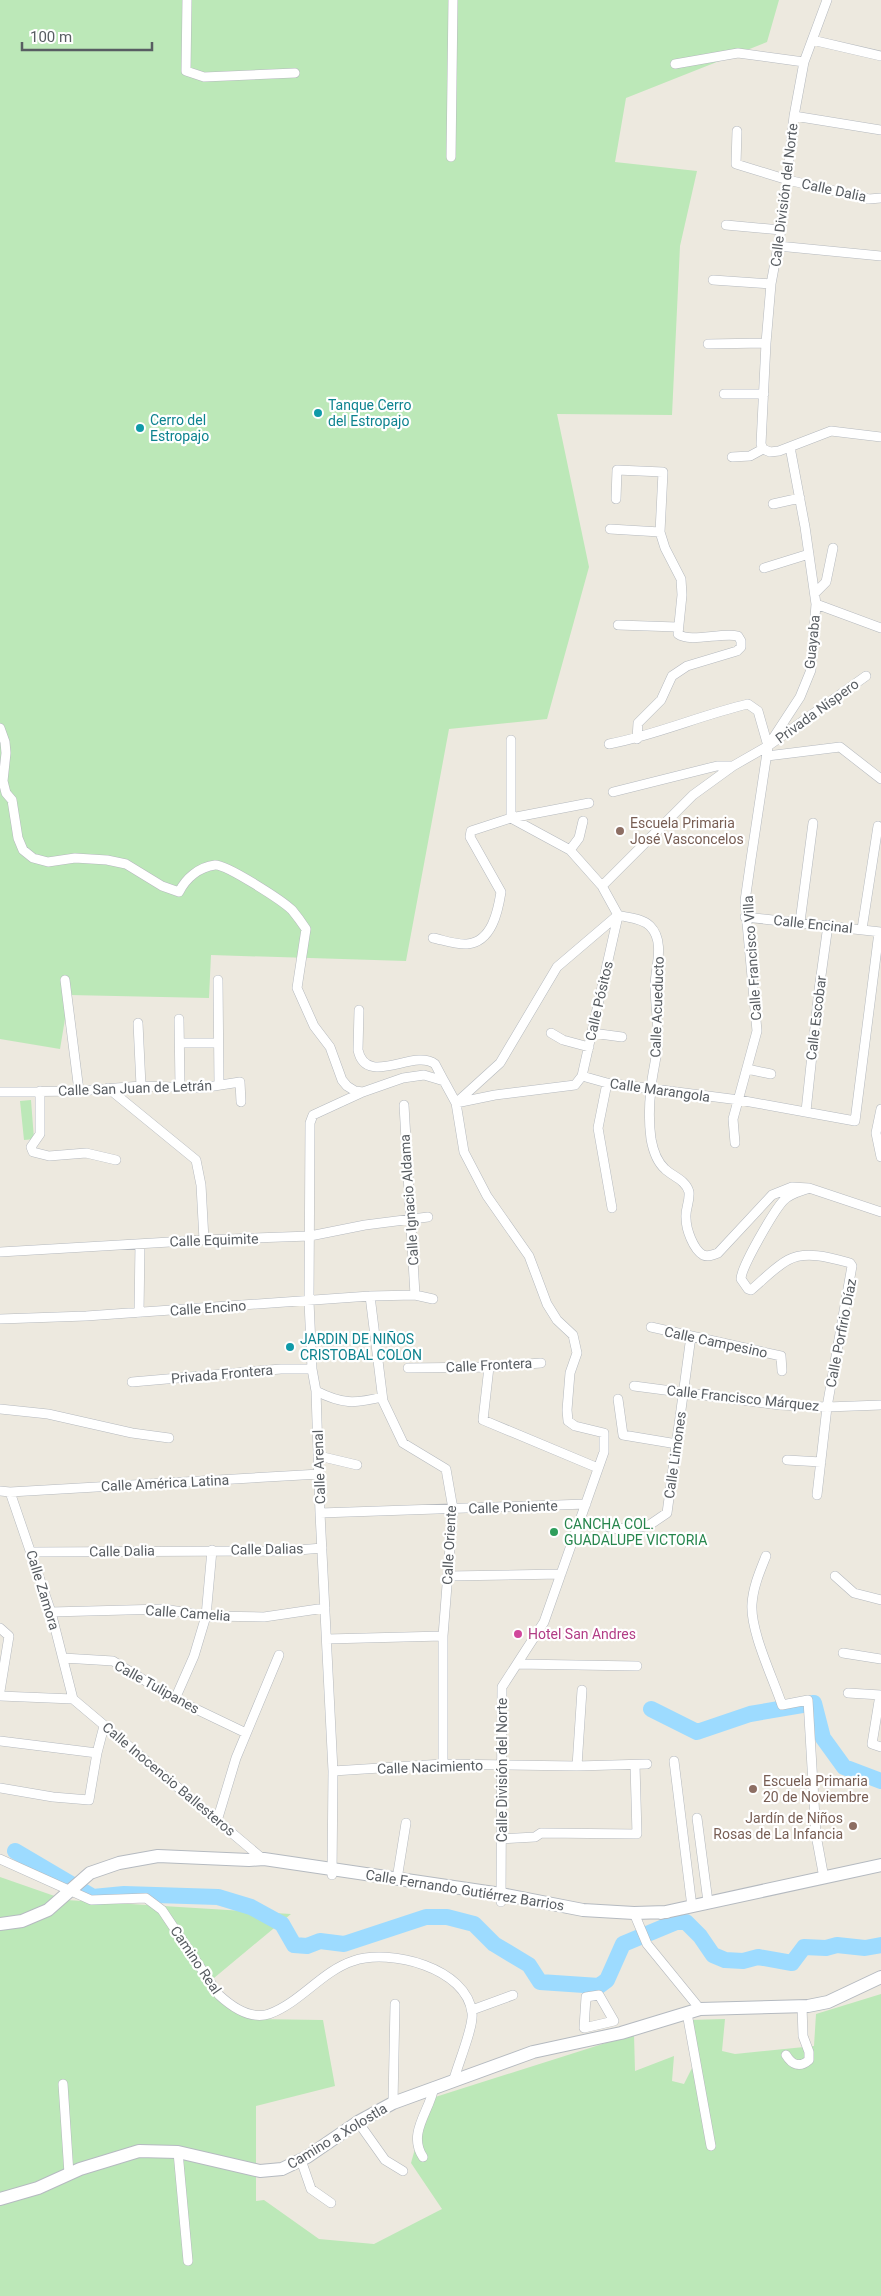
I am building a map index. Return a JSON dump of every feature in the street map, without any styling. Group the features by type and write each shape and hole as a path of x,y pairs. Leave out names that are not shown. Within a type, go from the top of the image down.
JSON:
{"main road":[{"name":"Calle Fernando Gutiérrez Barrios","path":"75,1885 90,1873 119,1862 158,1856 249,1860 397,1879 501,1898 583,1917 635,1916 692,1907 881,1865"},
{"name":"Calle Fernando Gutiérrez Barrios","path":"332,1871 501,1898"},
{"path":"0,1924 22,1921 48,1910 75,1885"},
{"name":"Camino a Xolostla","path":"0,2200 138,2151 178,2152 260,2171 282,2169 301,2160 358,2122 393,2103 454,2079 533,2052 602,2030 700,2009 802,2006 828,2002 881,1977"}],"street":[{"path":"187,0 186,71 204,77 295,73"},
{"path":"451,156 453,0"},
{"name":"Calle División del Norte","path":"763,449 766,343 771,284 788,180 794,116 804,62 827,0"},
{"path":"812,40 881,56"},
{"path":"675,64 738,53 804,62"},
{"path":"794,116 881,130"},
{"name":"Calle Dalia","path":"737,131 736,164 788,180 869,199 881,198"},
{"path":"726,225 781,230"},
{"path":"778,246 881,256"},
{"path":"713,280 771,284"},
{"path":"708,344 766,343"},
{"path":"724,394 764,394"},
{"path":"732,457 750,456 763,449 770,452 779,451 831,431 881,437"},
{"name":"Guayaba","path":"768,746 800,697 811,670 816,604 806,527 790,447"},
{"path":"616,499 617,470 663,472 660,532 665,548 681,579 682,595 677,627 678,634 681,637 697,638 727,634 738,636 742,641 741,647 737,651 687,666 672,676 661,700 638,723 637,738"},
{"path":"773,504 800,498"},
{"path":"610,528 660,532"},
{"path":"815,593 826,582 833,548"},
{"path":"764,568 809,554"},
{"path":"816,604 881,628"},
{"path":"618,625 677,627"},
{"name":"Privada Níspero","path":"733,766 768,746 866,676"},
{"path":"609,744 637,738 709,713 748,704 758,711 768,746"},
{"path":"0,728 5,742 6,753 3,781 14,810 18,838 23,850 33,858 48,862 75,858 107,860 126,864 162,886 179,892 183,883 195,872 217,865 237,872 291,909 306,929 297,988 314,1026 330,1047 342,1080 355,1091 363,1092 414,1076 432,1076 444,1082"},
{"path":"510,818 511,740"},
{"name":"Calle Francisco Villa","path":"739,1100 757,1031 745,900 768,746"},
{"path":"767,756 840,748 881,779"},
{"path":"613,792 717,766 733,766"},
{"path":"602,886 693,795 733,766"},
{"path":"433,938 468,944 482,937 496,920 502,892 470,837 471,831 510,818 589,803"},
{"path":"359,1010 358,1050 359,1056 365,1064 378,1067 422,1060 432,1061 456,1103 500,1063 556,967 618,915 602,886 570,850 510,818"},
{"path":"570,850 579,838 583,822"},
{"path":"800,922 813,823"},
{"path":"862,929 878,826"},
{"name":"Calle Pósitos","path":"456,1103 495,1095 575,1085 582,1076 618,915"},
{"name":"Calle Acueducto","path":"618,915 643,920 651,926 657,939 659,953 655,1009 658,1036 650,1090 651,1138 656,1157 664,1169 681,1180 688,1189 690,1201 685,1216 689,1232 697,1249 703,1255 709,1256 718,1253 726,1247 772,1194 792,1186 809,1188 881,1212"},
{"name":"Calle Encinal","path":"746,917 880,932"},
{"name":"Calle Escobar","path":"806,1111 828,925"},
{"name":"Calle Marangola","path":"582,1076 607,1083 650,1090 739,1100 855,1120 880,932"},
{"path":"65,980 80,1091"},
{"path":"218,980 217,1043 219,1085"},
{"path":"179,1019 181,1043 180,1087"},
{"path":"138,1023 141,1086"},
{"path":"551,1033 563,1040 589,1047"},
{"path":"592,1033 622,1037"},
{"path":"181,1043 217,1043"},
{"path":"747,1069 770,1074"},
{"name":"Calle San Juan de Letrán","path":"0,1092 80,1091 141,1086 201,1088 240,1082 241,1102"},
{"path":"607,1083 598,1128 612,1208"},
{"path":"108,1088 196,1160 201,1185 204,1240"},
{"path":"40,1091 40,1134 31,1147 33,1152 49,1156 86,1153 116,1160"},
{"name":"Calle Arenal","path":"332,1871 333,1771 316,1391 312,1369 309,1301 310,1118 363,1092"},
{"path":"735,1143 733,1119 739,1100"},
{"name":"Calle División del Norte","path":"456,1103 464,1152 487,1196 529,1256 547,1304 557,1320 573,1335 577,1353 570,1373 568,1420 575,1426 604,1433 604,1452 544,1622 502,1687 500,1766 501,1898"},
{"name":"Calle Ignacio Aldama","path":"404,1105 415,1295"},
{"path":"881,1109 876,1133 881,1157"},
{"name":"Calle Porfirio Díaz","path":"809,1188 790,1195 782,1202 757,1242 741,1275 743,1283 749,1290 787,1260 797,1256 830,1258 852,1264 853,1269 827,1407 817,1495"},
{"name":"Calle Equimite","path":"0,1252 310,1236 365,1225 428,1217"},
{"path":"139,1313 140,1244"},
{"name":"Calle Encino","path":"0,1319 139,1313 370,1296 415,1295 433,1299"},
{"name":"Calle Oriente","path":"370,1296 382,1396 403,1443 446,1469 453,1508 443,1636 442,1764"},
{"name":"Calle Campesino","path":"650,1328 781,1356 782,1371"},
{"name":"Calle Limones","path":"581,1520 616,1529 648,1526 666,1514 691,1336"},
{"name":"Calle Frontera","path":"408,1368 489,1367 541,1363"},
{"path":"489,1367 483,1420 598,1468"},
{"name":"Privada Frontera","path":"132,1382 281,1369 312,1369"},
{"name":"Calle Francisco Márquez","path":"634,1386 780,1405 827,1407 881,1405"},
{"path":"316,1391 334,1400 357,1403 382,1396"},
{"path":"618,1400 623,1435 676,1444"},
{"path":"0,1409 48,1414 132,1433 168,1438"},
{"path":"319,1456 357,1465"},
{"path":"787,1460 821,1462"},
{"name":"Calle América Latina","path":"10,1492 320,1474"},
{"path":"0,1490 10,1492"},
{"name":"Calle Zamora","path":"10,1492 51,1612 74,1699"},
{"name":"Calle Poniente","path":"320,1513 586,1504"},
{"name":"Calle Dalias","path":"212,1550 287,1551 322,1548"},
{"path":"175,1699 194,1656 206,1616 212,1550"},
{"name":"Calle Dalia","path":"32,1552 212,1550"},
{"path":"766,1556 754,1588 752,1621 782,1704 808,1700 816,1835 824,1878"},
{"path":"448,1576 561,1574"},
{"path":"835,1576 854,1593 881,1600"},
{"name":"Calle Camelia","path":"51,1612 164,1609 206,1616 264,1617 325,1608"},
{"path":"0,1628 8,1636 0,1691"},
{"path":"327,1639 443,1636"},
{"path":"843,1653 881,1659"},
{"path":"217,1821 246,1733 279,1655"},
{"name":"Calle Tulipanes","path":"63,1658 113,1661 175,1699 246,1733"},
{"path":"516,1664 637,1666"},
{"path":"577,1766 582,1690"},
{"path":"848,1693 880,1695 877,1746"},
{"path":"0,1696 74,1699"},
{"name":"Calle Inocencio Ballesteros","path":"74,1699 265,1862"},
{"path":"0,1788 53,1797 89,1800 104,1726"},
{"path":"0,1741 97,1753"},
{"path":"674,1761 692,1907"},
{"name":"Calle Nacimiento","path":"333,1771 442,1764 500,1766 647,1764"},
{"path":"501,1839 535,1837 541,1833 637,1834 635,1765"},
{"path":"697,1818 708,1902"},
{"path":"397,1879 406,1823"},
{"name":"Camino Real","path":"0,1859 75,1885 91,1900 146,1898 162,1910 218,1995 247,2014 268,2014 352,1961 375,1956 406,1959 432,1968 450,1979 462,1990 470,2001 472,2010"},
{"path":"635,1916 647,1944 700,2009"},
{"path":"454,2079 473,2016 472,2010 513,1995"},
{"path":"393,2103 395,2004"},
{"path":"786,2055 790,2062 798,2065 804,2064 809,2060 809,2052 803,2036 802,2006"},
{"path":"687,2012 711,2146"},
{"path":"63,2084 69,2174"},
{"path":"423,2157 417,2140 419,2126 434,2087"},
{"path":"358,2122 385,2160 402,2171"},
{"path":"178,2152 188,2261"},
{"path":"301,2160 311,2188 331,2203"}],"green space":[{"path":"0,0 779,0 767,42 626,98 615,162 697,171 680,246 672,415 557,414 589,567 547,719 449,729 406,961 211,955 209,998 69,995 60,1049 0,1039"},
{"path":"31,1100 34,1139 24,1140 20,1101"},
{"path":"0,1877 66,1900 291,1914 208,1983 250,2019 323,2020 335,2086 256,2106 256,2201 264,2200 319,2239 374,2244 442,2209 411,2163 429,2099 634,2034 635,2071 674,2056 672,2081 684,2084 694,2064 690,2020 725,2019 722,2051 735,2054 814,2046 816,2014 881,1994 881,2296 0,2296"}],"waterway":[{"path":"651,1709 697,1732 750,1714 814,1703 823,1738 844,1767 881,1781"},
{"path":"15,1851 93,1897 124,1894 218,1897 251,1907 282,1924 294,1945 307,1946 320,1941 344,1944 426,1917 447,1917 474,1924 494,1944 529,1965 540,1982 599,1986 607,1980 623,1944 676,1922 686,1922 700,1936 713,1955 725,1960 743,1961 758,1957 792,1963 804,1947 826,1948 837,1945 865,1948 881,1945"}],"place":[{"name":"Tanque Cerro del Estropajo","path":"318,413"},
{"name":"Cerro del Estropajo","path":"140,428"},
{"name":"Escuela Primaria José Vasconcelos","path":"620,831"},
{"name":"JARDIN DE NIÑOS CRISTOBAL COLON","path":"290,1347"},
{"name":"CANCHA COL. GUADALUPE VICTORIA","path":"554,1532"},
{"name":"Hotel San Andres","path":"518,1634"},
{"name":"Escuela Primaria 20 de Noviembre","path":"753,1789"},
{"name":"Jardín de Niños Rosas de La Infancia","path":"853,1826"}]}
